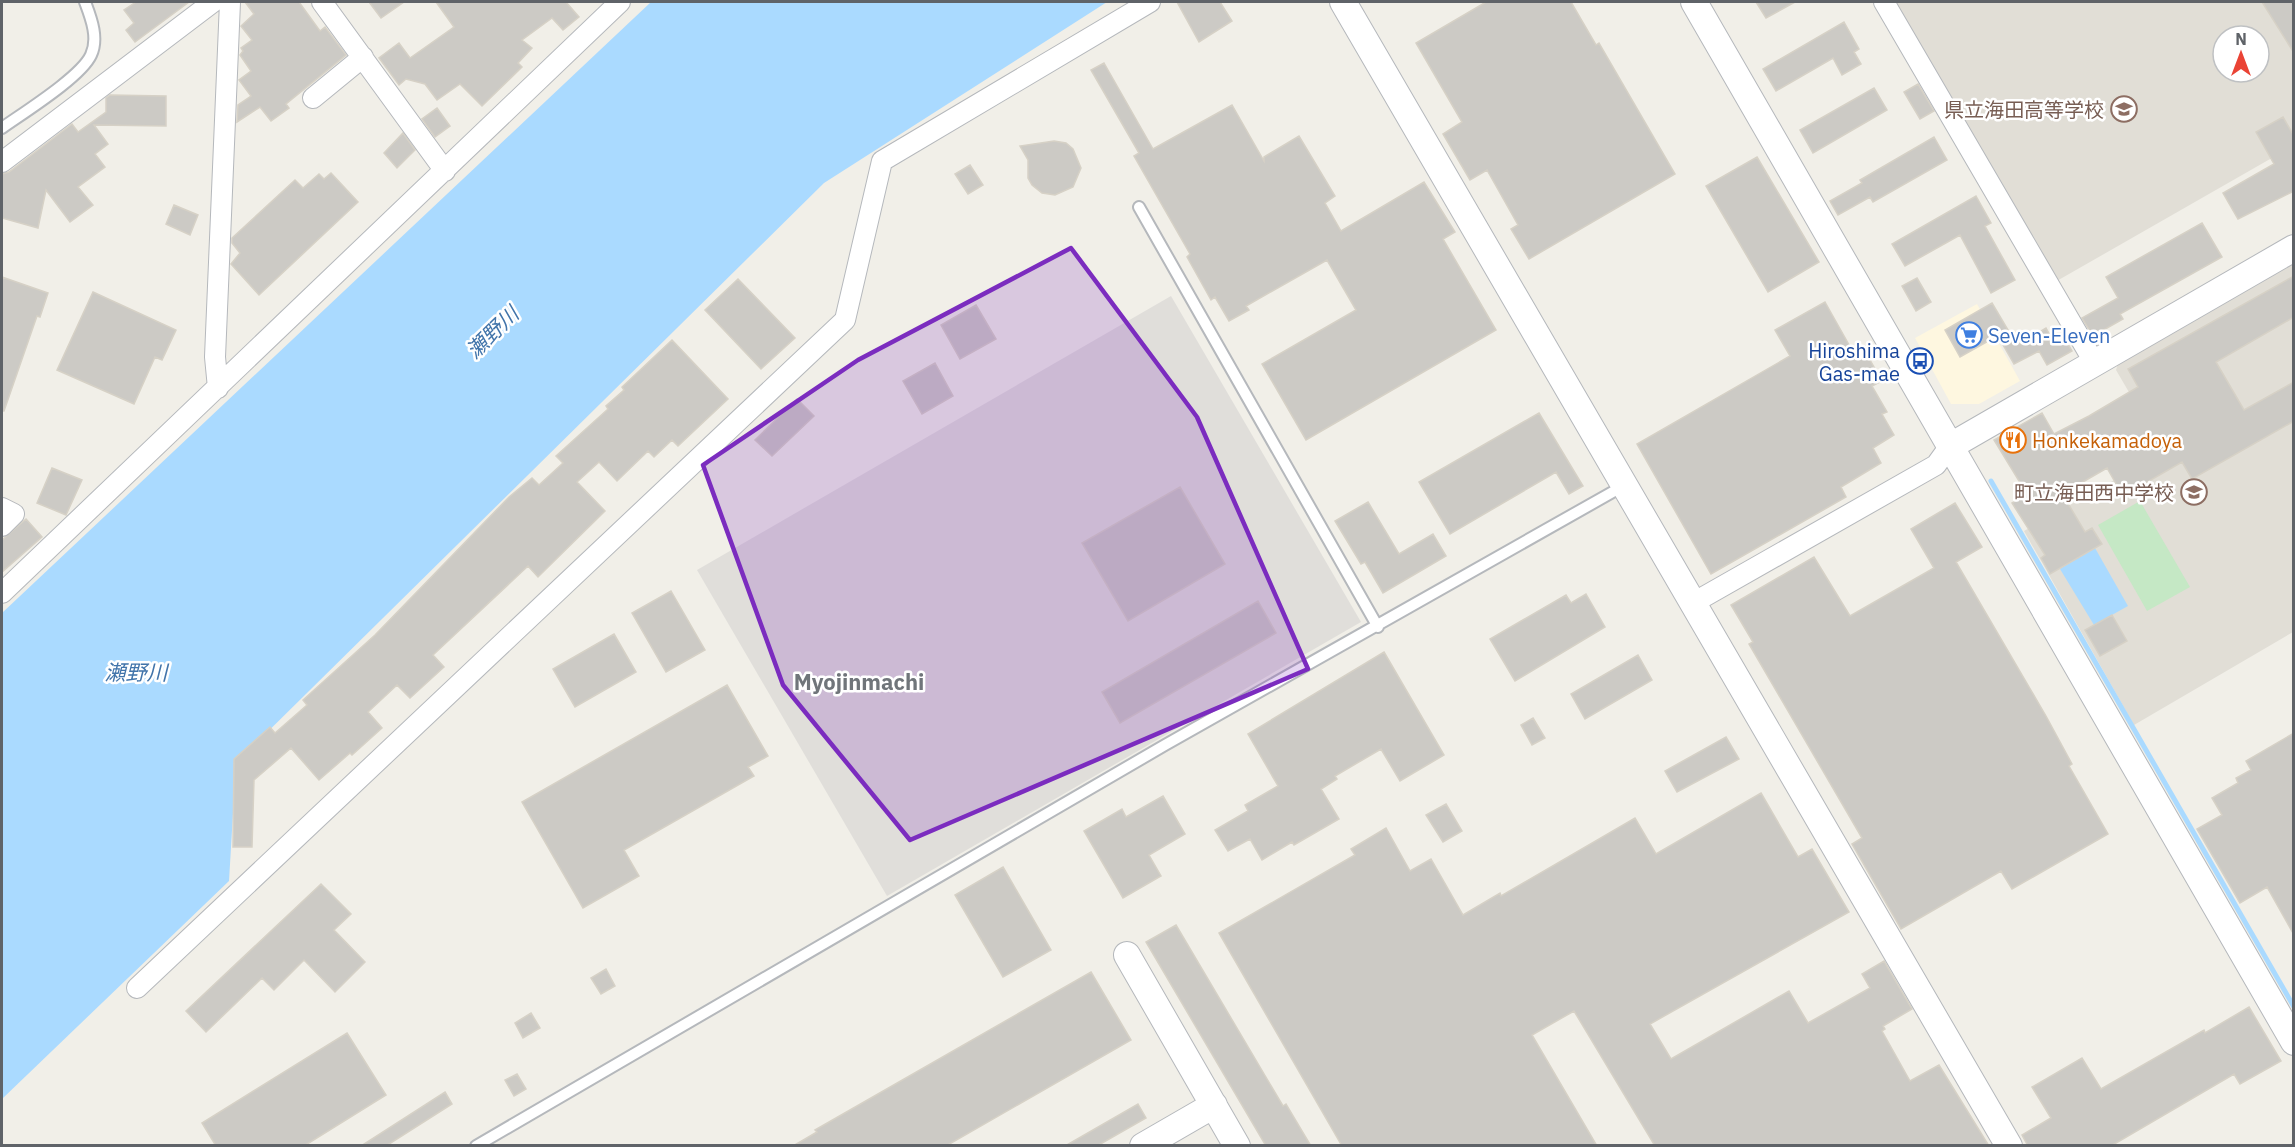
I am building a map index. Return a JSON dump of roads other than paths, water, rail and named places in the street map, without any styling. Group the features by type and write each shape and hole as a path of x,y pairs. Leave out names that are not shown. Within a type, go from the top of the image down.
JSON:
{"street":[{"path":"2,162 213,2"},
{"path":"218,388 215,357 230,2"},
{"path":"322,2 445,171"},
{"path":"2,593 620,2"},
{"path":"137,988 845,320 882,161 1150,2"},
{"path":"1343,2 2009,1146"},
{"path":"1694,2 2294,1042"},
{"path":"1884,2 2094,362"},
{"path":"313,98 363,57"},
{"path":"1693,603 1936,465 1949,447 2294,248"},
{"path":"2,508 14,514 2,525"},
{"path":"1127,955 1237,1146"},
{"path":"1143,1146 1214,1105"}],"lane":[{"path":"2,128 81,70 91,55 93,25 88,3"},
{"path":"1139,207 1378,627"},
{"path":"476,1146 1165,745 1378,627 1625,485"}],"water":[{"name":"瀬野川","path":"651,2 1107,2 824,183 236,763 229,881 2,1099 2,613"},
{"path":"2095,548 2128,606 2094,625 2060,569"}],"waterway":[{"path":"1991,481 2294,1007"}],"place":[{"name":"県立海田高等学校","path":"2124,109"},
{"name":"Seven-Eleven","path":"1969,335"},
{"name":"Hiroshima Gas-mae","path":"1920,361"},
{"name":"Honkekamadoya","path":"2013,440"},
{"name":"町立海田西中学校","path":"2194,492"}],"district":[{"name":"Myojinmachi","path":"859,681"}]}
